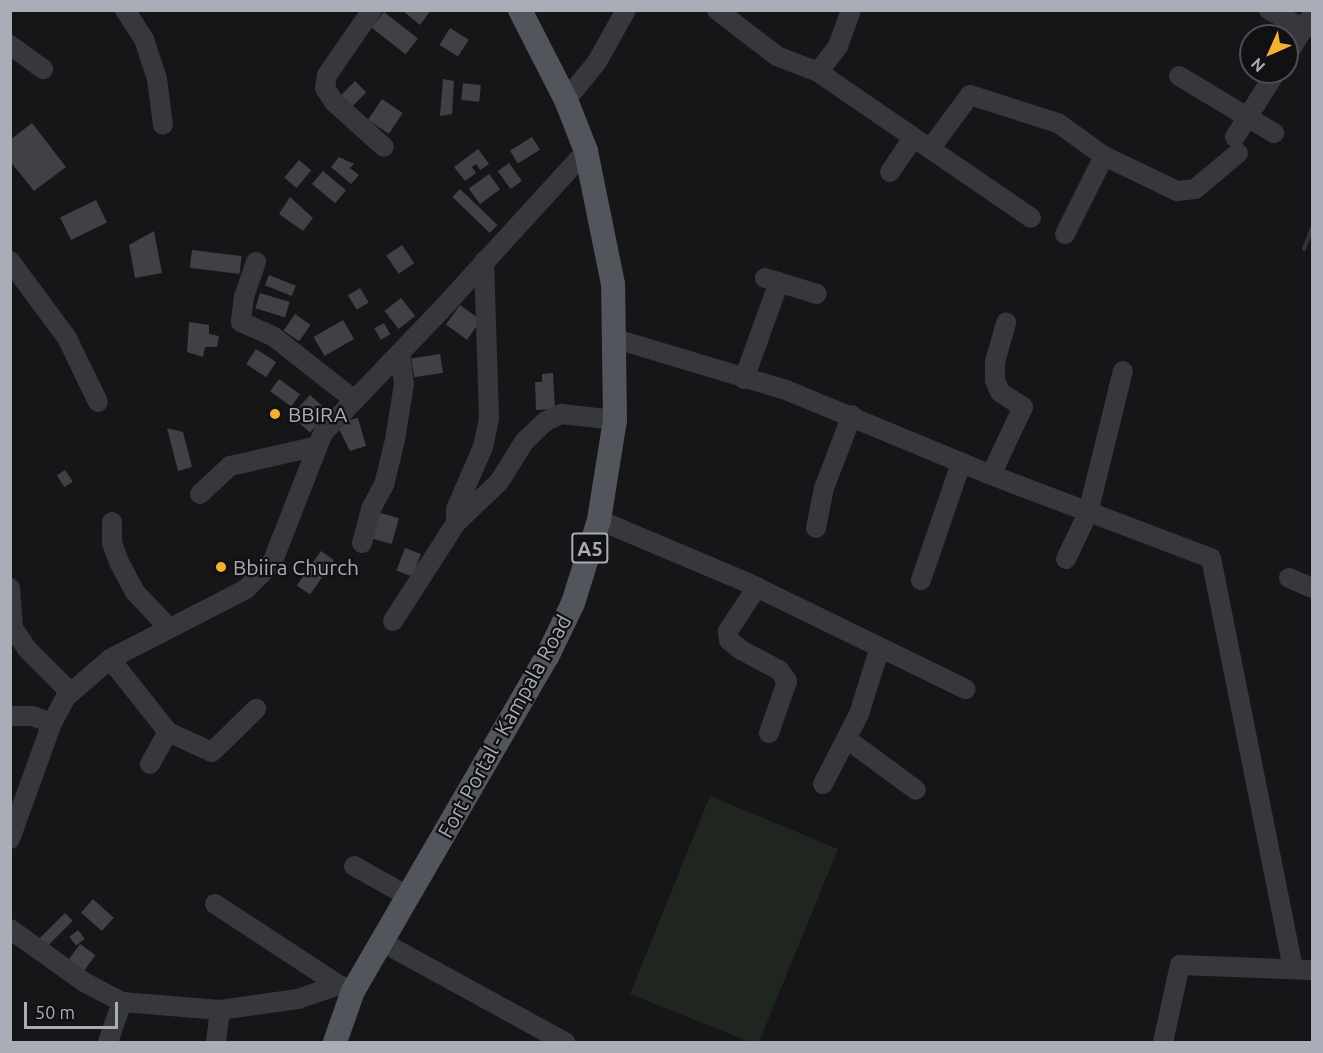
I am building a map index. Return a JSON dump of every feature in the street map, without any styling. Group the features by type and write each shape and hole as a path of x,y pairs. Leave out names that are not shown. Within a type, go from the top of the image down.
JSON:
{"main road":[{"name":"Fort Portal - Kampala Road","path":"335,1042 346,988 382,942 547,657 573,603 599,520 615,420 616,339 606,234 586,151 566,100 520,10"}],"street":[{"path":"125,10 148,49 157,79 163,125"},
{"path":"566,100 597,62 626,10"},
{"path":"717,10 777,56 818,72 1031,218"},
{"path":"818,72 838,46 851,10"},
{"path":"1269,10 1308,22 1299,36"},
{"path":"365,14 327,75 325,88 334,102 384,147"},
{"path":"10,45 43,69"},
{"path":"1179,76 1274,133"},
{"path":"930,149 970,95 1058,123 1104,156 1177,191 1195,189 1236,145 1247,117 1268,84"},
{"path":"890,172 913,138"},
{"path":"12,830 52,723 70,693 110,659 168,627 246,589 272,563 314,447 353,399 400,353 586,151"},
{"path":"1065,234 1104,156"},
{"path":"10,261 67,339 98,402"},
{"path":"456,523 456,509 483,447 489,418 484,261"},
{"path":"256,262 244,296 242,322 274,337 353,399"},
{"path":"744,379 772,280 817,294"},
{"path":"991,475 1023,407 1000,392 995,380 995,362 1006,322"},
{"path":"616,339 852,415 991,475 1211,558 1303,969 1180,964 1163,1042"},
{"path":"362,543 395,440 404,384 400,353"},
{"path":"1066,559 1088,513 1123,371"},
{"path":"393,621 456,523 499,482 524,442 546,421 561,414 615,420"},
{"path":"816,528 824,488 852,415"},
{"path":"200,494 230,466 314,447"},
{"path":"921,580 961,463"},
{"path":"599,520 757,587 965,689"},
{"path":"112,522 112,543 124,572 135,592 168,627"},
{"path":"1289,578 1312,588"},
{"path":"757,587 728,631 729,640 741,650 779,670 787,681 769,733"},
{"path":"10,588 13,628 27,650 70,693"},
{"path":"823,784 848,740 880,647"},
{"path":"110,659 168,732 213,752 256,709"},
{"path":"10,716 32,716 52,723"},
{"path":"150,764 168,732"},
{"path":"848,740 916,790"},
{"path":"354,866 408,896"},
{"path":"215,904 346,988"},
{"path":"10,929 84,982 122,1002 220,1010 298,999 346,988"},
{"path":"382,942 565,1042"},
{"path":"108,1042 122,1002"},
{"path":"216,1042 220,1010"}],"shaded area":[{"path":"710,796 838,849 759,1042 750,1042 630,994"}],"building":[{"path":"402,10 431,10 420,25"},
{"path":"384,12 418,38 406,54 372,28"},
{"path":"450,28 469,40 458,57 439,45"},
{"path":"443,79 454,81 452,114 440,116"},
{"path":"355,81 366,92 349,110 337,99"},
{"path":"463,83 481,85 479,102 461,100"},
{"path":"382,99 403,113 389,134 368,120"},
{"path":"32,123 66,167 34,191 10,161 10,140"},
{"path":"532,137 540,150 518,163 510,151"},
{"path":"478,149 489,164 480,170 476,164 472,167 476,173 465,181 454,167"},
{"path":"339,157 354,164 350,168 359,175 351,184 331,167"},
{"path":"299,160 311,170 296,188 284,178"},
{"path":"509,163 522,181 511,189 498,171"},
{"path":"323,171 346,190 335,203 312,184"},
{"path":"489,174 500,189 480,204 469,189"},
{"path":"460,189 497,225 490,233 452,197"},
{"path":"290,197 313,218 303,231 279,214"},
{"path":"96,200 107,222 71,240 60,218"},
{"path":"154,231 162,273 135,278 129,245"},
{"path":"402,245 414,263 399,274 386,256"},
{"path":"192,250 242,256 239,274 190,268"},
{"path":"269,275 296,286 292,296 265,285"},
{"path":"360,288 369,303 357,310 348,295"},
{"path":"260,293 290,302 285,317 255,308"},
{"path":"401,298 415,316 399,329 384,311"},
{"path":"460,305 481,320 467,340 446,324"},
{"path":"295,314 311,325 299,341 284,330"},
{"path":"343,320 354,339 325,356 314,337"},
{"path":"189,322 209,325 209,334 219,336 217,347 205,347 203,357 187,352"},
{"path":"384,323 390,334 381,340 374,328"},
{"path":"256,349 276,362 266,377 246,364"},
{"path":"440,354 443,373 414,377 411,359"},
{"path":"553,373 555,409 536,410 535,382 542,382 542,374"},
{"path":"279,379 300,394 291,406 270,391"},
{"path":"310,395 329,412 310,433 291,416"},
{"path":"358,418 366,446 350,451 336,423"},
{"path":"167,428 183,432 192,467 178,471"},
{"path":"65,470 73,482 65,487 57,476"},
{"path":"374,511 399,518 392,544 367,537"},
{"path":"405,548 421,554 412,576 396,570"},
{"path":"321,551 334,560 310,595 297,585"},
{"path":"93,899 114,918 102,931 81,912"},
{"path":"65,913 73,921 44,950 36,942"},
{"path":"78,930 85,939 76,945 69,937"},
{"path":"80,944 95,955 84,971 69,959"}],"waterway":[{"path":"1304,249 1312,228"}],"place":[{"name":"BBIRA","path":"275,414"},
{"name":"Bbiira Church","path":"221,567"}]}
